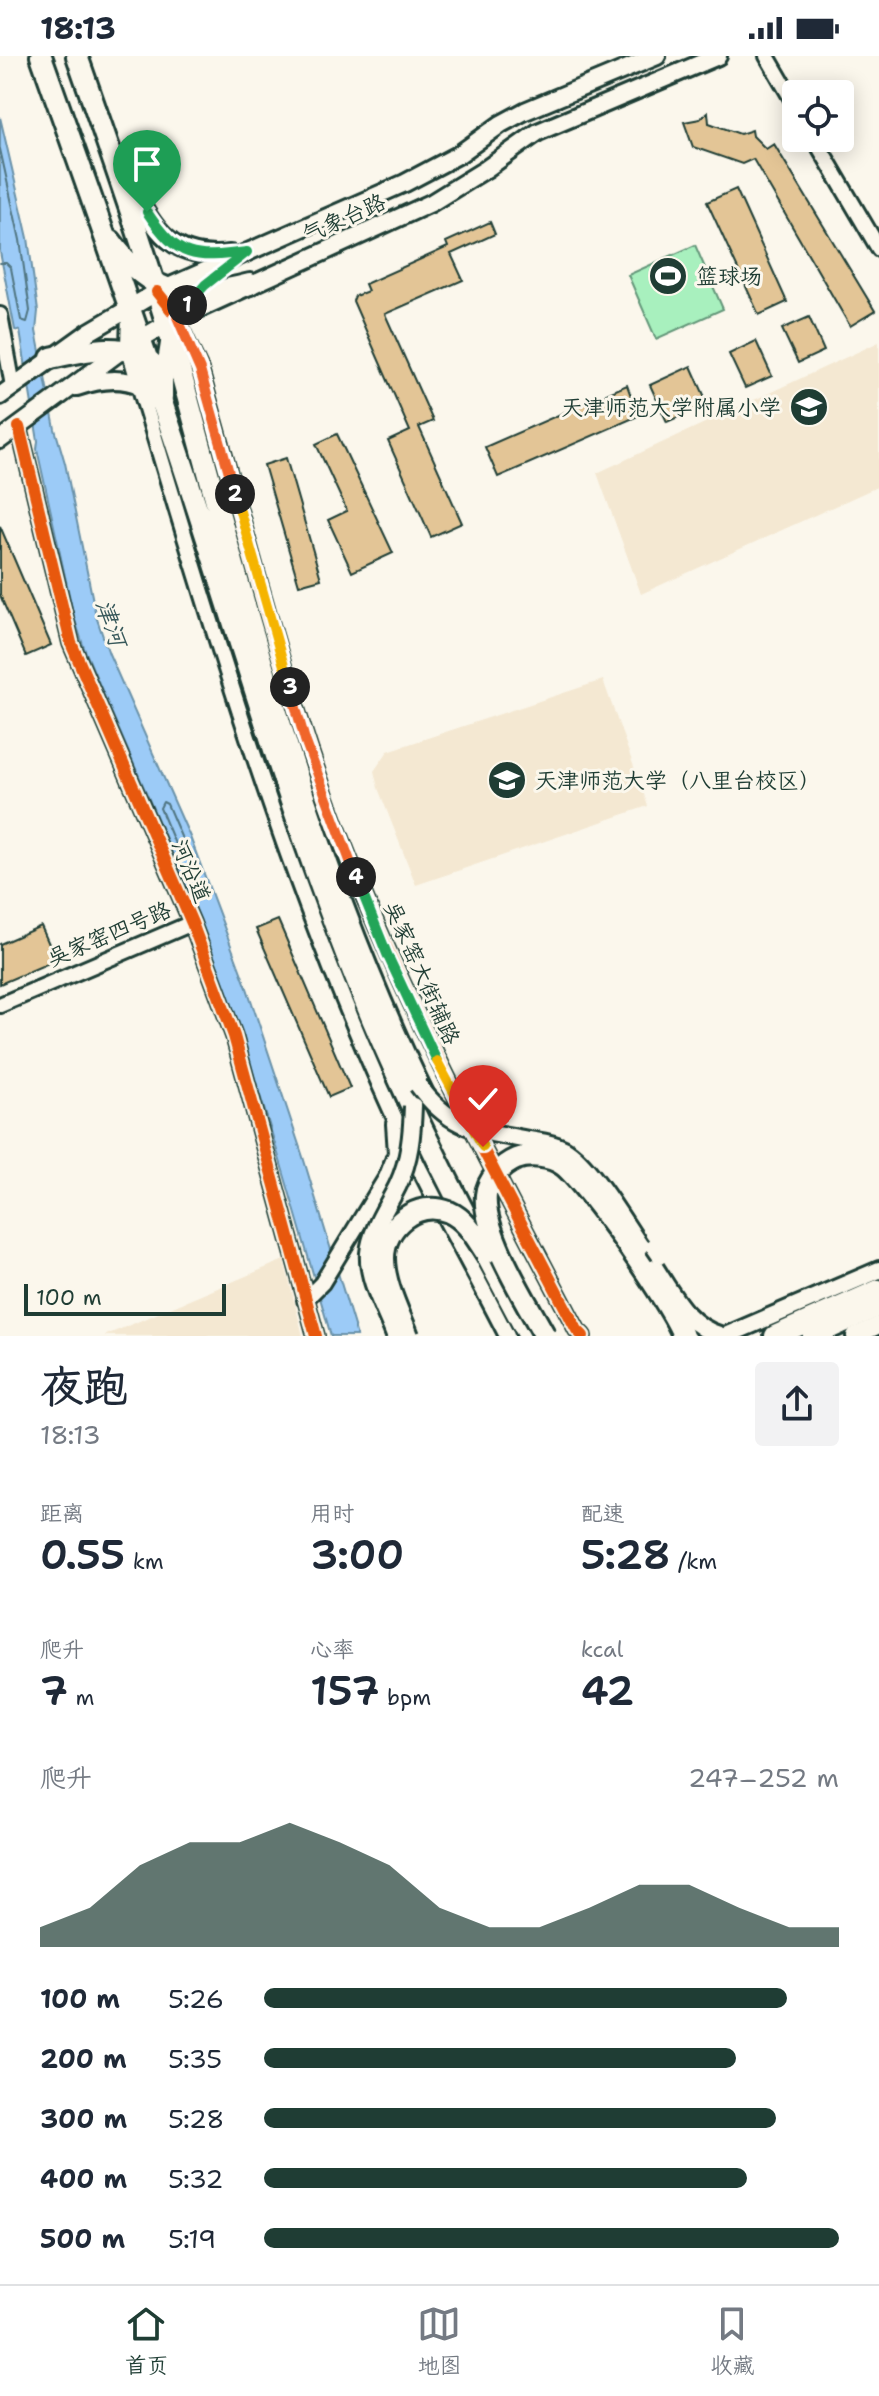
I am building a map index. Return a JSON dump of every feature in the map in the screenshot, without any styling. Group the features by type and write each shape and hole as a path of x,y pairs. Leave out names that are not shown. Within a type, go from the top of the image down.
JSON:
{"highway":[{"path":"41,56 129,307 133,349 170,427 315,829 418,1085 529,1336"},
{"path":"77,56 171,326 213,497 234,599 305,846 374,1022 413,1106 490,1246 545,1336"},
{"path":"100,224 120,254 159,288 198,292 250,284"},
{"path":"51,358 85,351 133,349 164,375 192,455 213,497"},
{"path":"490,1246 486,1194 489,1183 499,1170 516,1159 551,1159 563,1165 630,1251 671,1311 683,1336"},
{"path":"408,1336 385,1271 385,1245 396,1225 409,1214 422,1209 446,1211 465,1223 490,1246"},
{"path":"775,1336 879,1290"},
{"path":"813,1336 879,1306"}],"main road":[{"name":"气象台路","path":"11,388 51,358 159,288 439,166 525,111 657,56"},
{"name":"气象台路","path":"0,440 68,389 171,326 250,284 443,197 538,132 718,56"},
{"path":"108,144 147,212 170,242 181,250 205,256 247,252"},
{"path":"170,427 164,399 164,375 171,326 198,292 247,252"},
{"path":"68,389 110,379 139,385 154,395 170,427"},
{"path":"418,1085 438,1111 457,1123 550,1144 577,1159 687,1316 706,1331 724,1336 879,1270"},
{"path":"395,1336 370,1270 369,1252 412,1142 413,1106"},
{"path":"748,1336 832,1311"},
{"path":"855,1336 879,1325"}],"street":[{"path":"767,56 782,82"},
{"path":"822,152 879,249"},
{"path":"0,315 11,388"},
{"name":"吴家窑大街辅路","path":"171,326 200,370 305,740 387,954 430,1048 575,1334"},
{"path":"133,349 139,385 220,651 271,807 337,982 392,1112 507,1336"},
{"name":"河沿道","path":"23,423 71,643 192,923 234,1036 316,1336"},
{"name":"吴家窑四号路","path":"0,1005 192,923"},
{"path":"305,1300 322,1283 386,1178 396,1153 392,1112"}],"shaded area":[{"name":"天津师范大学附属小学","path":"879,342 879,486 641,594 597,473"},
{"name":"天津师范大学（八里台校区）","path":"603,680 648,806 416,885 374,771 388,751"},
{"path":"284,1260 303,1336 104,1336"}],"green space":[{"path":"695,245 723,309 656,339 628,275"}],"water":[{"path":"0,117 28,238 38,311 36,331 96,616 109,654 190,837 247,988 303,1157 357,1336 331,1336 227,995 194,907 84,648 74,617 37,449 20,331 15,330 0,252"}],"building":[{"path":"708,112 709,123 740,134 752,130 753,136 766,149 774,144 875,311 850,326 753,159 742,164 693,147 684,122 700,119"},
{"path":"736,189 787,302 759,315 707,202"},
{"path":"490,222 495,234 451,254 463,280 385,314 433,421 419,427 462,523 431,537 388,441 410,431 353,301 355,296 368,291 365,284 448,247 446,242"},
{"path":"809,317 824,351 798,363 782,329"},
{"path":"756,341 772,376 745,388 729,354"},
{"path":"691,366 708,404 667,422 650,385"},
{"path":"627,385 638,416 498,477 485,447"},
{"path":"337,434 393,553 352,572 328,520 347,511 316,444"},
{"path":"286,458 321,579 299,585 264,465"},
{"path":"0,526 51,645 26,656 0,595"},
{"path":"278,920 350,1088 329,1097 256,929"},
{"path":"41,926 56,960 0,984 0,944"}],"cycle path":[{"path":"157,292 177,317 200,370 298,715 363,893 450,1083 512,1207 583,1336"},
{"path":"19,427 71,643 192,923 234,1036 316,1336"}],"place":[{"name":"篮球场","path":"668,276"},
{"name":"天津师范大学附属小学","path":"809,407"},
{"name":"天津师范大学（八里台校区）","path":"507,780"}],"route":[{"path":"147,212 161,233 181,250 205,256 247,252 205,285 177,317 200,370 305,740 337,828 387,954 430,1048 483,1147"}],"water label":[{"name":"津河","path":"111,623"}]}
